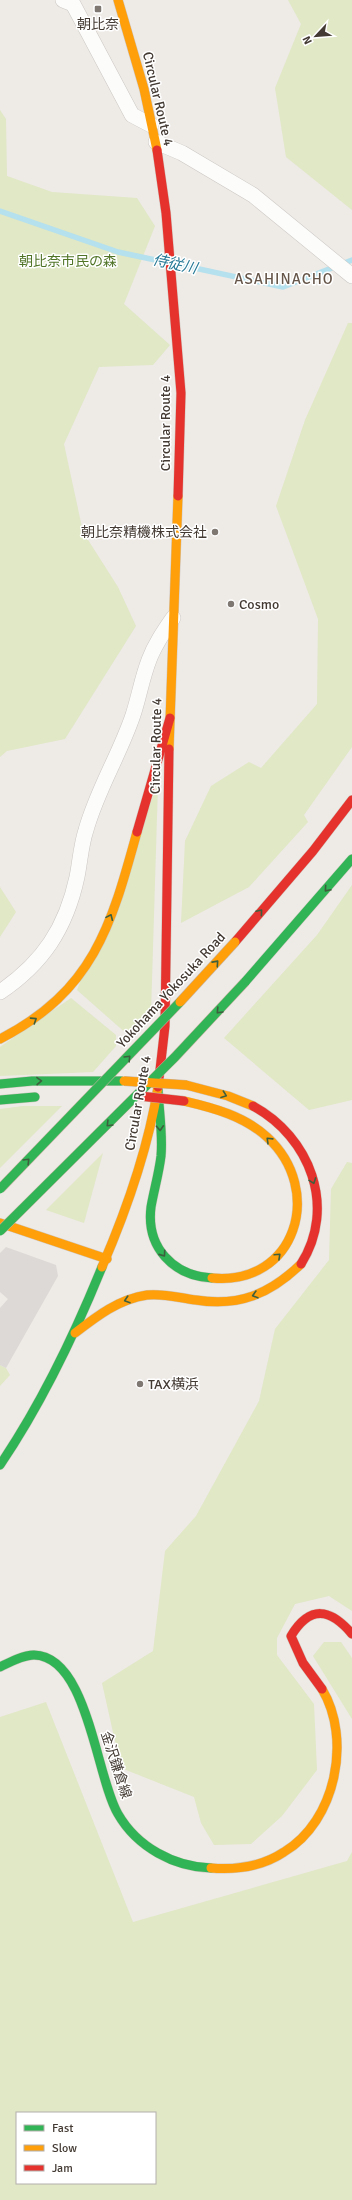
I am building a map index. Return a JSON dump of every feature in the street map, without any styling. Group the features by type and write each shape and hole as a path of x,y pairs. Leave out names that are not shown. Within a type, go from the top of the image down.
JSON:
{"main road":[{"name":"Circular Route 4","path":"0,1465 24,1429 75,1333 128,1206 145,1151 158,1090 165,1018 170,718 181,393 166,212 156,142 144,89 118,0"},
{"path":"0,1039 40,1016 60,998 79,977 94,953 113,911 123,882 151,778 170,718"},
{"name":"Yokohama Yokosuka Road","path":"0,1189 149,1036 235,942 313,850 352,800"},
{"path":"0,1231 169,1063 245,982 352,859"},
{"path":"0,1084 32,1082 124,1081 186,1085 216,1092 242,1102 266,1115 290,1135 306,1160 317,1192 319,1218 313,1242 302,1263 284,1280 262,1293 236,1301 214,1302 156,1294 140,1296 116,1303 75,1333"},
{"path":"122,1095 184,1101 215,1108 239,1118 260,1131 278,1148 290,1170 298,1192 299,1216 293,1235 282,1253 253,1274 231,1279 199,1277 179,1271 164,1257 154,1240 150,1223 150,1204 161,1156 158,1090"},
{"path":"80,1095 101,1095"},
{"path":"0,1100 42,1096"},
{"path":"0,1222 107,1259"},
{"name":"金沢鎌倉線","path":"0,1667 35,1655 54,1660 64,1670 78,1692 110,1797 126,1826 146,1846 166,1858 188,1866 240,1869 263,1862 299,1842 321,1814 335,1784 339,1765 339,1735 330,1701 296,1650 291,1636 297,1624 305,1616 322,1612 332,1615 345,1624 352,1634"}],"street":[{"path":"63,0 73,4 132,115 151,125"},
{"path":"156,142 182,153 253,195 352,276"},
{"path":"0,992 20,978 39,960 58,932 66,913 76,879 86,830 133,715 149,660 159,638 174,616"}],"green space":[{"path":"288,0 352,0 352,210 286,157 275,88 301,24"},
{"name":"朝比奈市民の森","path":"0,110 6,119 7,176 52,192 137,198 155,226 124,304 170,345 153,365 99,367 64,444 83,532 118,587 136,626 65,739 7,751 0,757"},
{"path":"348,323 352,323 352,747 304,815 308,822 249,887 181,923 185,841 211,786 249,762 261,768 317,704 318,619 276,506 305,420"},
{"path":"158,784 151,1012 128,1035 77,990"},
{"path":"352,885 352,1100 309,1110 224,1038 317,935"},
{"path":"0,887 16,912 0,937"},
{"path":"71,998 116,1035 116,1046 93,1072 0,1076 0,1047"},
{"path":"23,1106 62,1106 0,1168 0,1109"},
{"path":"103,1153 84,1223 46,1210"},
{"path":"347,1162 352,1163 352,1611 329,1596 295,1604 277,1638 277,1655 314,1704 317,1770 282,1816 251,1844 214,1845 201,1823 194,1797 121,1768 102,1683 153,1651 165,1551 196,1516 259,1401 275,1329 329,1260 331,1189"},
{"path":"0,1365 6,1368 10,1375 0,1386"},
{"path":"324,1642 341,1642 352,1658 352,1719 313,1656"},
{"path":"46,1702 133,1922 347,1861 352,1852 352,2200 0,2200 0,1717"}],"shaded area":[{"path":"6,1247 56,1265 58,1276 6,1368 0,1365 0,1308 8,1299 0,1292 0,1253"}],"waterway":[{"name":"侍従川","path":"0,211 118,252 165,262"},
{"name":"侍従川","path":"176,264 283,287 352,260"}],"traffic: fast":[{"path":"245,982 352,859"},
{"path":"0,1231 175,1057 245,982"},
{"path":"0,1189 180,1002"},
{"path":"0,1084 32,1081 121,1081"},
{"path":"158,1089 161,1156 151,1207 153,1235 158,1247 165,1257 174,1265 185,1272 212,1278"},
{"path":"0,1100 35,1097"},
{"path":"0,1465 30,1418 56,1369 102,1267"},
{"path":"0,1667 25,1656 34,1655 52,1661 67,1675 79,1696 88,1721 110,1797 118,1814 126,1826 146,1845 170,1859 197,1867 211,1868"}],"traffic: slow":[{"path":"118,0 144,89 157,150"},
{"path":"169,749 178,496"},
{"path":"0,1039 32,1020 57,1000 77,977 94,953 107,927 118,898 137,832"},
{"path":"180,1002 235,942"},
{"path":"124,1081 186,1085"},
{"path":"186,1085 228,1096 253,1106"},
{"path":"102,1267 136,1179 149,1134 158,1087"},
{"path":"184,1101 239,1118 258,1130 267,1137 285,1159 295,1183 297,1207 293,1230 282,1251 264,1267 241,1276 212,1278"},
{"path":"0,1223 107,1259"},
{"path":"75,1333 109,1309 137,1297 159,1295 212,1302 240,1300 253,1296 278,1283 301,1264"},
{"path":"211,1868 240,1868 258,1864 276,1857 302,1838 316,1820 327,1800 334,1778 337,1754 336,1731 331,1709 322,1689"}],"traffic: jam":[{"path":"157,150 166,213 181,393 178,496"},
{"path":"137,832 170,718"},
{"path":"158,1087 165,1026 169,749"},
{"path":"235,942 313,851 352,800"},
{"path":"140,1096 184,1101"},
{"path":"253,1106 273,1119 290,1136 303,1155 312,1175 317,1197 317,1220 312,1242 301,1264"},
{"path":"322,1689 303,1663 291,1636 305,1619 313,1615 320,1614 328,1615 336,1619 352,1634"}],"place":[{"name":"朝比奈","path":"98,9"},
{"name":"朝比奈精機株式会社","path":"215,532"},
{"name":"Cosmo","path":"231,604"},
{"name":"TAX横浜","path":"140,1384"}],"district":[{"name":"ASAHINACHO","path":"284,279"}]}
